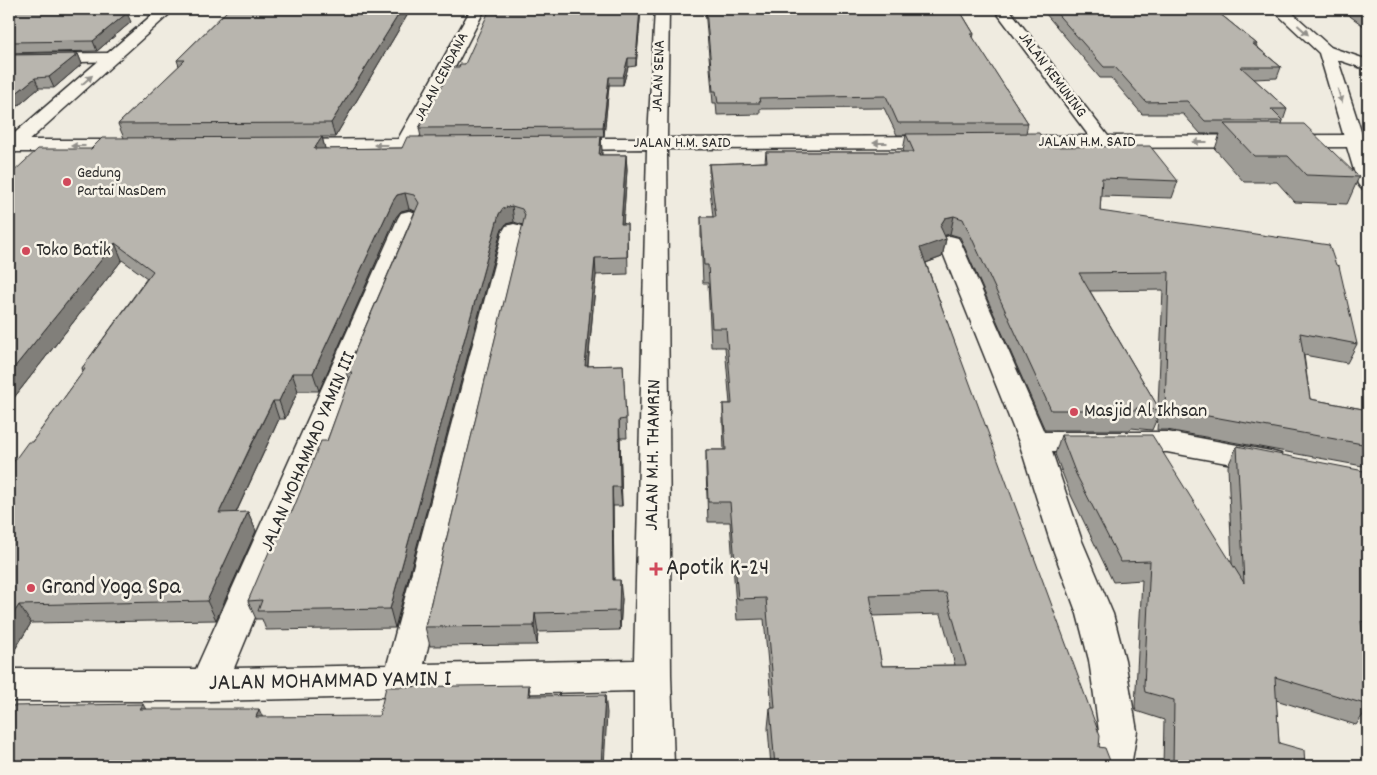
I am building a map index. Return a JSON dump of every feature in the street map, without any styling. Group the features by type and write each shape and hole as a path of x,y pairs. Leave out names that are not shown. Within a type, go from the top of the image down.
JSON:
{"street":[{"path":"9,146 168,9"},
{"name":"JALAN CENDANA","path":"405,145 478,9"},
{"name":"JALAN SENA","path":"657,143 662,9"},
{"name":"JALAN KEMUNING","path":"1002,9 1103,142"},
{"path":"1279,9 1327,51 1368,66"},
{"path":"1327,51 1368,184"},
{"path":"9,59 112,58"},
{"name":"JALAN H.M. SAID","path":"994,142 1354,141"},
{"name":"JALAN H.M. SAID","path":"550,144 964,142"},
{"name":"JALAN M.H. THAMRIN","path":"654,766 652,675 657,143"},
{"path":"266,146 454,145"},
{"path":"9,146 148,146"},
{"name":"JALAN MOHAMMAD YAMIN III","path":"208,685 409,218"},
{"path":"401,681 514,231"},
{"path":"950,243 1034,442 1066,541 1095,614 1107,660 1118,731 1111,766"},
{"path":"1034,442 1167,442 1292,465"},
{"name":"JALAN MOHAMMAD YAMIN I","path":"9,684 208,685 652,675"}],"building":[{"path":"9,9 101,9 97,12 127,13 93,41 9,42"},
{"path":"229,9 402,9 331,123 118,124 185,60 177,60"},
{"path":"490,9 640,9 636,58 628,58 623,77 609,77 603,127 419,128 452,67 459,67 460,64 465,64"},
{"path":"706,9 959,9 974,34 971,34 1028,123 898,123 886,96 759,98 760,103 718,103 716,91 713,91"},
{"path":"1053,9 1214,9 1257,44 1253,44 1281,67 1241,67 1287,109 1271,109 1283,121 1205,121 1187,101 1146,102 1115,67 1104,67"},
{"path":"1361,9 1368,9 1368,14"},
{"path":"78,54 49,77 35,78 9,99 9,55"},
{"path":"1224,124 1304,124 1359,177 1306,175 1288,156 1254,156"},
{"path":"1039,133 1048,147 1150,146 1178,181 1102,178 1100,211 1329,245 1336,265 1339,266 1357,344 1300,333 1310,399 1368,410 1368,445 1175,410 1165,410 1169,272 1079,273 1160,410 1136,408 1137,410 1051,410 963,219 954,216 945,218 940,226 946,239 920,248 1100,736 1099,747 1105,748 1112,766 775,766 770,708 775,708 766,598 738,599 730,502 708,502 706,450 726,450 723,404 732,404 726,328 712,328 708,265 704,265 701,217 716,217 709,164 767,162 766,152 914,152 906,134","holes":["946,593 966,665 882,666 869,595"]},
{"path":"601,136 599,155 626,155 621,224 627,224 627,257 595,258 585,366 623,365 626,419 619,420 620,487 612,487 613,580 620,580 619,611 535,613 534,626 425,627 525,215 522,209 512,206 503,208 499,214 390,609 258,611 262,600 248,601 286,512 292,512 321,441 327,441 352,372 346,372 419,203 414,195 405,193 397,195 393,201 313,373 292,373 279,401 273,401 256,435 219,513 248,512 207,601 19,605 9,620 9,468 28,442 32,442 85,369 82,368 153,271 115,243 9,374 9,176 38,149 91,149 102,138 322,137 314,149 402,148 407,137"},
{"path":"1061,435 1152,435 1244,583 1237,446 1364,471 1368,491 1368,623 1361,621 1368,705 1275,677 1279,743 1304,750 1305,766 1173,766 1174,700 1145,692 1144,686 1150,561 1121,562 1076,474"},
{"path":"529,685 528,696 605,695 601,766 9,766 9,706 143,704 140,709 259,709 256,717 379,716 386,687"}],"place":[{"name":"Gedung Partai NasDem","path":"67,182"},
{"name":"Toko Batik","path":"26,251"},
{"name":"Masjid Al Ikhsan","path":"1074,412"},
{"name":"Apotik K-24","path":"656,569"},
{"name":"Grand Yoga Spa","path":"31,588"}]}
